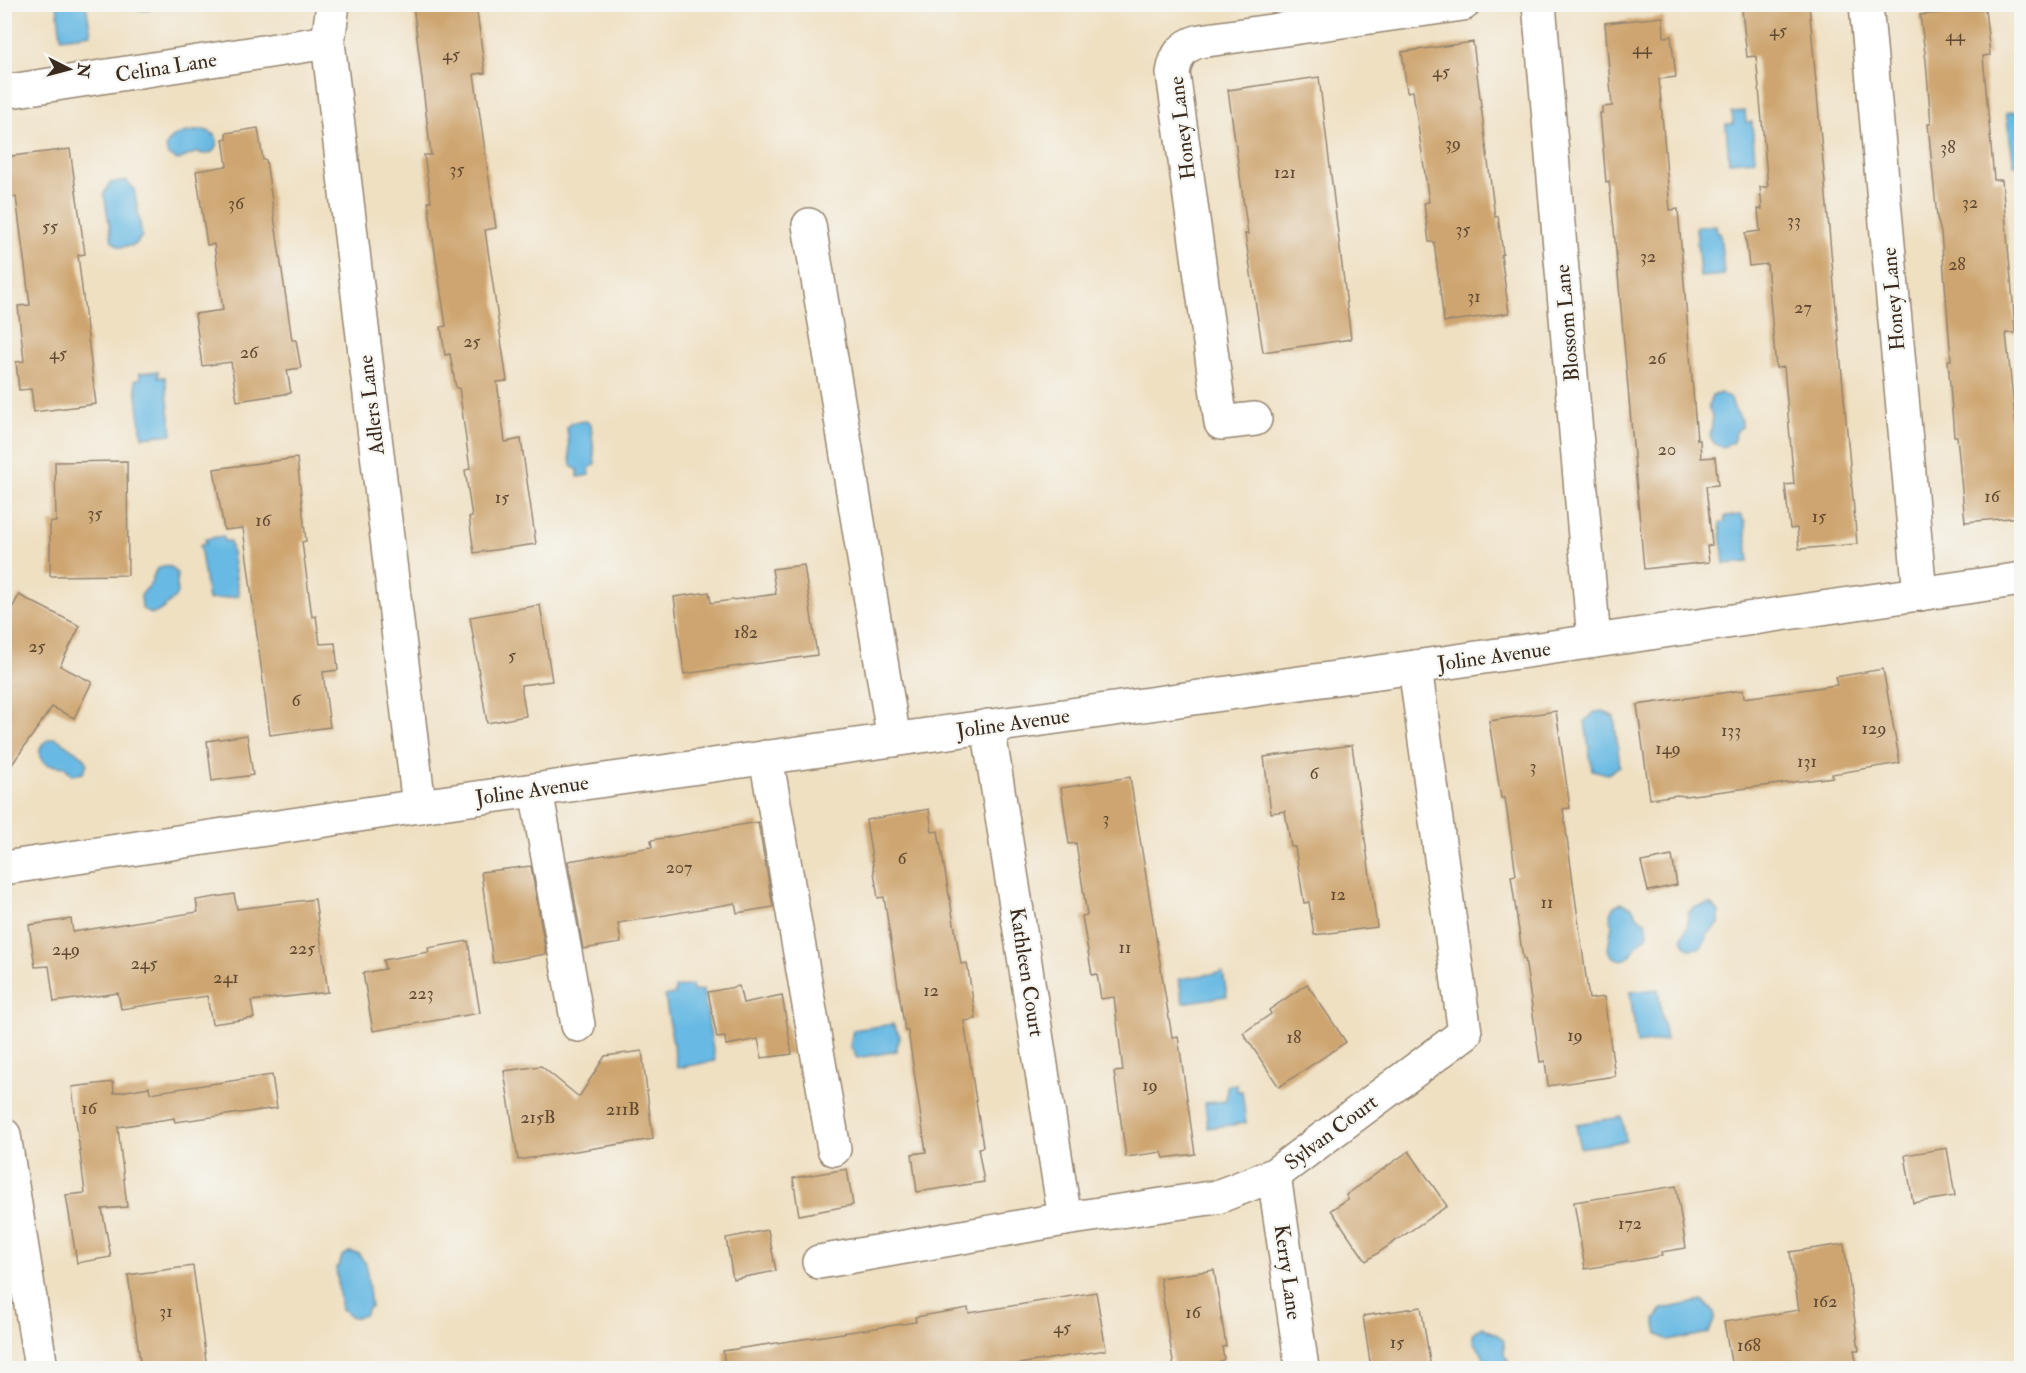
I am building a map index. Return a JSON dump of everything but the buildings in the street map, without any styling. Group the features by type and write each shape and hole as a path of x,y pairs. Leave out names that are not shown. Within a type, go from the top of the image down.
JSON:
{"street":[{"name":"Adlers Lane","path":"333,4 328,42 419,806"},
{"name":"Honey Lane","path":"1255,419 1221,423 1173,73 1180,50 1200,41 1463,4"},
{"name":"Blossom Lane","path":"1539,4 1594,641"},
{"name":"Honey Lane","path":"1866,4 1920,594"},
{"name":"Celina Lane","path":"4,92 328,42"},
{"path":"809,225 894,740"},
{"name":"Joline Avenue","path":"4,868 419,806 1415,667 2022,579"},
{"name":"Sylvan Court","path":"819,1262 1065,1219 1217,1197 1274,1175 1465,1034 1415,667"},
{"name":"Kathleen Court","path":"988,726 1065,1219"},
{"path":"766,757 834,1149"},
{"path":"536,790 578,1024"},
{"path":"4,1135 41,1368"},
{"name":"Kerry Lane","path":"1274,1175 1302,1368"}],"water":[{"path":"57,5 86,5 91,34 61,38"},
{"path":"116,5 156,5 146,10 123,9"},
{"path":"1745,111 1746,122 1752,122 1755,160 1729,162 1726,124 1733,124 1732,112"},
{"path":"2021,111 2021,164 2014,165 2006,113"},
{"path":"202,130 214,135 216,140 214,150 210,153 197,152 178,160 168,155 166,147 172,138"},
{"path":"126,180 134,189 142,236 135,245 120,247 112,241 104,194 110,183"},
{"path":"1716,225 1717,232 1720,232 1724,275 1700,277 1696,227"},
{"path":"158,371 158,377 165,377 172,434 142,437 135,380 140,379 140,373"},
{"path":"1720,393 1731,398 1741,419 1741,427 1736,432 1733,442 1722,447 1715,444 1710,437 1713,417 1708,407 1712,396"},
{"path":"586,421 591,425 595,464 589,469 590,475 578,477 578,470 571,466 567,428 571,423"},
{"path":"1742,515 1745,521 1749,562 1724,564 1720,523 1725,522 1725,516"},
{"path":"223,536 224,541 230,541 239,596 208,600 200,545 206,544 205,539"},
{"path":"163,566 171,567 177,573 177,594 161,610 152,614 142,608 141,595 150,585 156,570"},
{"path":"1603,711 1614,717 1620,766 1608,774 1592,770 1585,721 1595,712"},
{"path":"56,738 84,757 87,763 83,773 72,775 65,767 49,765 41,759 41,747 47,740"},
{"path":"1622,903 1632,907 1638,917 1645,922 1648,934 1630,956 1621,960 1613,957 1608,950 1612,924 1610,913 1614,906"},
{"path":"1710,904 1719,912 1719,924 1707,935 1700,948 1690,949 1684,944 1682,937 1687,927 1689,912 1695,907"},
{"path":"1223,972 1227,996 1183,1003 1179,979"},
{"path":"692,985 693,991 703,990 715,1061 677,1068 665,996 675,994 675,988"},
{"path":"1658,989 1666,1040 1637,1044 1630,992"},
{"path":"893,1024 900,1036 897,1051 857,1058 850,1046 853,1030"},
{"path":"1237,1085 1237,1091 1242,1091 1246,1123 1208,1128 1205,1103 1226,1101 1227,1086"},
{"path":"1622,1117 1626,1141 1580,1148 1576,1124"},
{"path":"349,1252 358,1253 366,1264 371,1307 364,1315 356,1318 341,1310 336,1267 339,1267 342,1256"},
{"path":"1702,1301 1712,1309 1715,1316 1708,1333 1669,1341 1658,1334 1655,1320 1663,1309"},
{"path":"1482,1327 1498,1335 1504,1341 1504,1355 1508,1361 1506,1368 1485,1368 1483,1355 1473,1340 1474,1332"}]}
